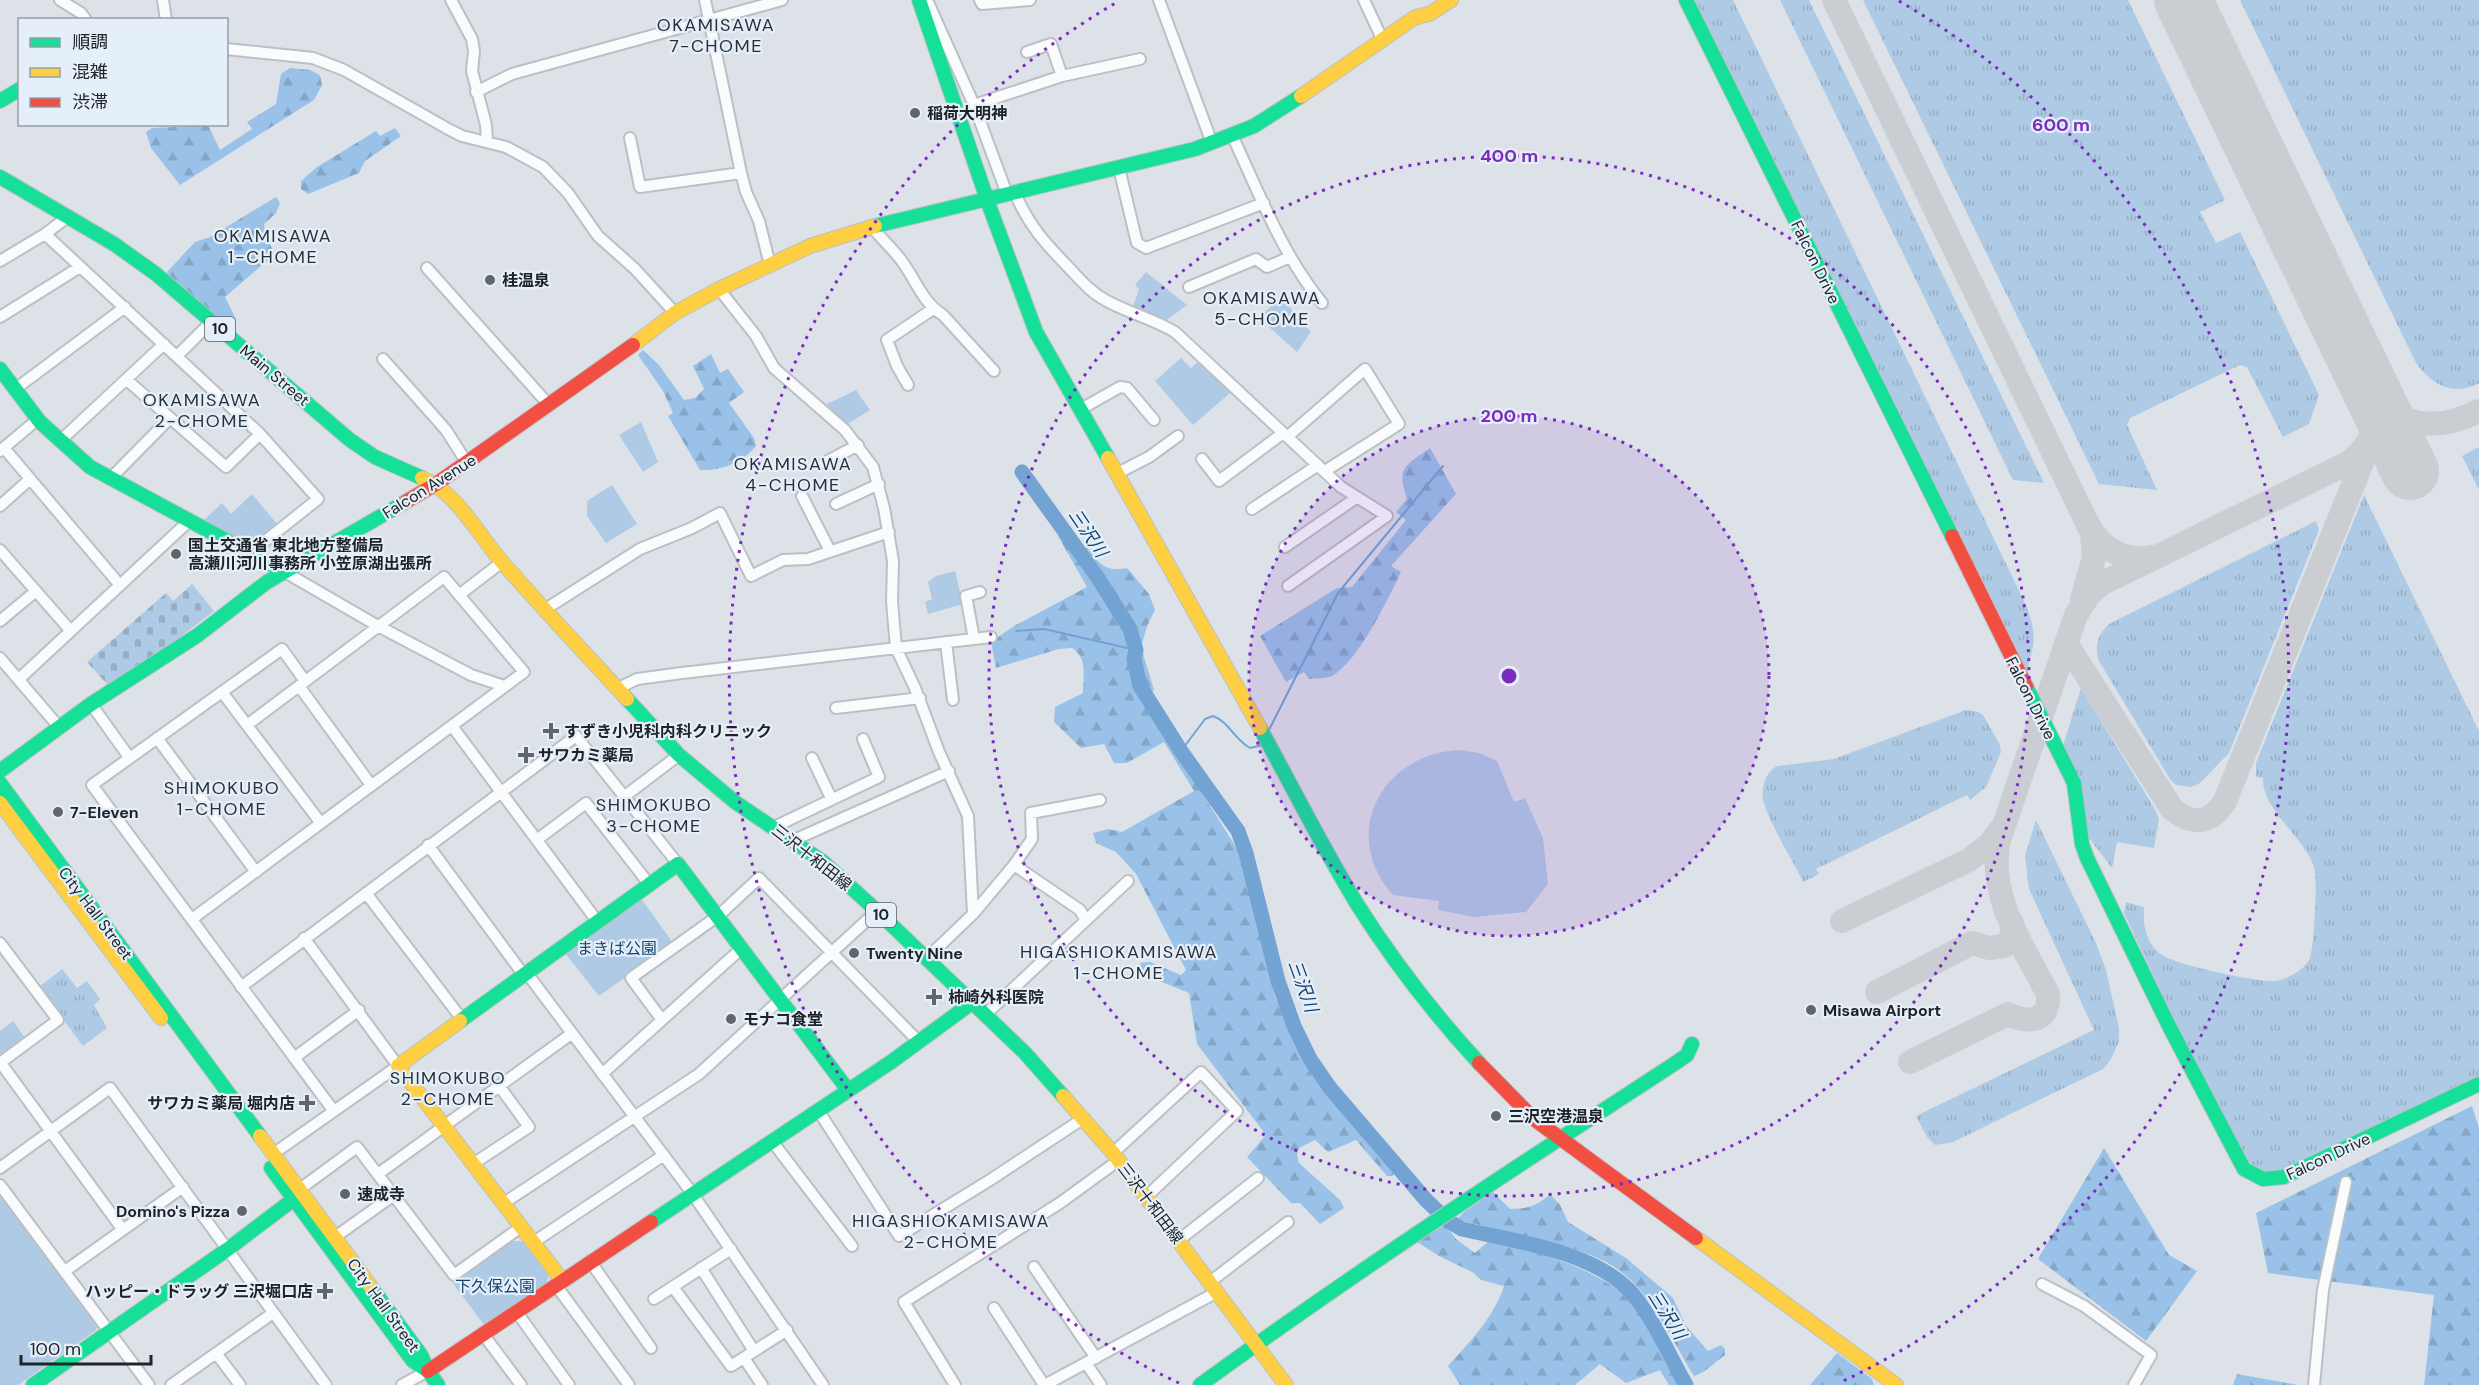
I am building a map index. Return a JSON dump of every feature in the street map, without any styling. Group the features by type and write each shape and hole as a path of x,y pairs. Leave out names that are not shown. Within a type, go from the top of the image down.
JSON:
{"street":[{"path":"60,0 75,4 85,18"},
{"path":"163,0 166,18"},
{"path":"464,0 452,2 472,39 474,51 472,71 486,125 487,141"},
{"path":"705,0 741,173 746,192 759,221 770,265"},
{"path":"476,92 512,74 782,0"},
{"path":"919,0 987,199 1036,332 1118,473 1356,903 1386,951 1429,1009 1497,1085 1534,1119 1896,1385"},
{"path":"927,0 1011,194 1039,237 1089,289 1105,300 1175,332 1321,468 1356,498 1387,516 1288,586"},
{"path":"981,0 982,4 1030,0"},
{"path":"1159,0 1212,143"},
{"path":"1364,0 1383,41"},
{"path":"1414,18 1430,0"},
{"path":"1414,18 1431,13 1451,0"},
{"name":"Falcon Drive","path":"1686,0 2074,783 2081,837 2087,858 2170,1028 2244,1169 2264,1179 2284,1177 2479,1084"},
{"name":"Falcon Avenue","path":"0,771 91,704 198,635 283,571 436,483 466,463 612,362 675,313 810,246 872,226 1119,168 1212,143 1278,112 1414,18"},
{"path":"1027,52 1051,44 1062,76"},
{"path":"228,50 291,55 320,61 344,70 450,130 518,152 543,167 568,193 598,236 635,269 675,313"},
{"path":"974,105 1062,76 1140,59"},
{"path":"0,101 18,90"},
{"path":"1232,135 1290,257 1301,277 1322,303"},
{"path":"630,138 640,187 741,173"},
{"path":"1119,168 1137,243 1146,248 1264,203"},
{"name":"Main Street","path":"0,177 69,216 156,274 350,440 375,457 436,483"},
{"path":"0,261 45,234 69,216"},
{"path":"872,226 897,254 933,309 943,315 994,371"},
{"path":"45,234 260,434 318,499 250,553"},
{"path":"1189,287 1256,259 1267,267 1290,257"},
{"path":"0,317 80,267"},
{"path":"428,268 549,405"},
{"path":"719,290 756,336 774,368 845,430 873,467 879,484 893,561 892,601 896,648 920,698 939,752 968,816 973,914"},
{"path":"14,390 125,307"},
{"path":"908,385 897,366 887,340 933,309"},
{"path":"177,356 211,322"},
{"path":"60,441 164,344"},
{"path":"383,359 446,430 466,463"},
{"path":"0,369 14,390 38,418 76,457 378,626 471,675 504,686"},
{"path":"1202,459 1220,481 1285,435 1365,369 1399,424 1252,509"},
{"path":"127,380 226,467 260,434"},
{"path":"1081,409 1120,387 1126,388 1154,420"},
{"path":"38,418 2,450 30,479 119,584"},
{"path":"111,478 169,419"},
{"path":"1118,473 1149,457 1178,436"},
{"path":"824,463 858,445"},
{"path":"0,506 30,479"},
{"name":"三沢十和田線","path":"436,483 449,494 502,562 544,610 679,756 735,802 794,840 877,911 1032,1060 1116,1156 1285,1384"},
{"path":"836,504 879,484"},
{"path":"802,496 830,551"},
{"path":"1285,547 1356,498"},
{"path":"544,610 640,549 692,528 720,513 751,576 783,560 808,560 889,532"},
{"path":"19,679 189,521"},
{"path":"2,558 36,591 70,630"},
{"path":"459,595 502,562"},
{"path":"192,919 524,672 444,577 247,725"},
{"path":"0,621 36,591"},
{"path":"974,639 966,596 980,592"},
{"path":"617,689 637,679 990,637"},
{"path":"946,642 954,700"},
{"path":"333,1110 92,784 282,649 302,683 372,785"},
{"path":"0,658 59,727"},
{"path":"222,692 321,822"},
{"path":"836,708 920,698"},
{"path":"91,704 129,757"},
{"path":"452,726 597,921"},
{"path":"241,987 576,736 718,916 848,1090"},
{"path":"157,738 256,872"},
{"path":"774,827 879,777 863,739"},
{"path":"625,796 679,756"},
{"path":"812,758 831,798"},
{"path":"794,840 949,771"},
{"name":"City Hall Street","path":"0,783 273,1154 297,1194 335,1237 421,1355 428,1371"},
{"path":"926,959 973,914 1014,865 1032,839 1031,813 1100,800"},
{"name":"City Hall Street","path":"0,803 297,1194 413,1361 428,1371"},
{"path":"538,839 586,803 649,884"},
{"path":"428,845 692,1193 824,1385"},
{"path":"273,1154 399,1066 462,1018 678,864"},
{"path":"1014,865 1080,910 1085,919"},
{"path":"662,1020 632,978 718,916 759,878 918,1041"},
{"path":"986,1014 1128,881"},
{"path":"366,893 462,1018"},
{"path":"504,1203 699,1074 877,911"},
{"path":"304,938 534,1242 558,1282 629,1385"},
{"path":"0,943 58,1020 0,1063 123,1230"},
{"path":"602,1074 742,948"},
{"path":"402,1385 428,1371 558,1282 891,1062 973,1002"},
{"path":"294,1058 358,1010"},
{"path":"378,1174 571,1034"},
{"path":"1200,1385 1430,1223 1686,1055 1692,1044"},
{"path":"955,1385 904,1302 1060,1203 1116,1156 1201,1072 1237,1111 1146,1196"},
{"path":"473,1164 529,1127 500,1087"},
{"path":"0,1168 110,1088 326,1385"},
{"path":"818,1110 898,1236 990,1180 1084,1118"},
{"path":"772,1141 852,1246"},
{"path":"33,1385 228,1249 357,1147 454,1275 522,1227"},
{"path":"534,1242 664,1155"},
{"path":"1179,1240 1258,1178"},
{"path":"2314,1385 2323,1290 2346,1182"},
{"path":"0,1185 149,1385"},
{"path":"65,1271 183,1187"},
{"path":"335,1237 394,1195"},
{"path":"994,1308 1044,1385 1091,1360 1214,1287 1288,1222"},
{"path":"654,1299 730,1249"},
{"path":"590,1261 651,1348"},
{"path":"1034,1267 1091,1360 1101,1385"},
{"path":"701,1268 754,1351"},
{"path":"2042,1284 2084,1306 2151,1355 2134,1385"},
{"path":"673,1287 731,1366 787,1330"},
{"path":"516,1311 569,1385"},
{"path":"171,1385 273,1313"},
{"path":"483,1334 521,1385"},
{"path":"216,1353 240,1385"},
{"path":"744,1358 762,1385"},
{"path":"428,1371 438,1385"}],"green space":[{"path":"1692,0 1733,0 2025,603 2032,622 2034,638 2025,674"},
{"path":"1780,0 1809,0 2044,483 2013,480"},
{"path":"1863,0 2128,0 2225,200 2200,212 2216,243 2240,232 2319,395 2309,424 2283,437 2247,367 2240,365 2130,418 2127,425 2157,490 2099,484"},
{"path":"2240,0 2479,0 2479,383 2460,389 2451,389 2436,383 2416,363"},
{"path":"290,68 310,70 320,75 322,85 314,100 180,185 151,148 146,132 152,128 208,126 220,150 252,129 247,122 276,104 281,74"},
{"path":"395,128 401,136 365,161 359,173 308,194 301,189 301,181 317,167 376,131 380,136"},
{"path":"276,197 280,203 276,213 264,224 265,235 275,254 225,297 236,319 235,326 228,328 168,277 167,272 195,242 210,237"},
{"path":"1146,272 1187,305 1167,320 1133,307 1139,289 1135,285"},
{"path":"1281,297 1311,332 1297,352 1259,318"},
{"path":"643,350 659,365 684,400 695,398 704,389 693,366 711,354 720,373 728,369 744,392 729,403 754,438 756,446 731,465 700,470 668,416 673,413 663,391 638,355"},
{"path":"1181,358 1191,368 1200,360 1231,389 1229,394 1193,425 1155,381"},
{"path":"856,390 870,410 846,425 827,404"},
{"path":"641,422 658,462 643,472 619,435"},
{"path":"2479,447 2479,490 2462,456"},
{"path":"1430,448 1456,494 1391,566 1401,572 1371,629 1352,658 1330,677 1309,679 1304,672 1286,682 1260,636 1337,588 1352,587 1406,520 1396,512 1407,499 1402,480 1405,468"},
{"path":"612,485 637,524 606,543 587,516 587,501"},
{"path":"252,494 277,524 247,546 203,521 222,503 231,514"},
{"path":"2364,495 2479,731 2479,1079 2279,1172 2266,1171 2255,1167 2248,1161 2191,1056 2124,913 2126,902 2144,907 2146,932 2154,948 2166,957 2195,967 2273,981 2294,974 2304,967 2310,958 2316,885 2314,867 2302,845 2269,801 2264,790 2263,778 2256,777 2256,763"},
{"path":"2316,521 2319,530 2229,753 2200,783 2191,787 2176,785 2170,779 2099,661 2097,645 2102,632 2109,624"},
{"path":"1063,533 1076,552 1087,547 1108,568 1127,568 1149,594 1155,610 1147,626 1141,647 1154,690 1143,699 1241,855 1275,997 1313,1077 1395,1172 1392,1176 1387,1176 1356,1140 1328,1152 1315,1140 1299,1148 1297,1155 1299,1163 1340,1200 1344,1208 1320,1224 1300,1203 1291,1203 1247,1157 1266,1135 1197,1044 1189,993 1142,974 1140,963 1150,962 1181,975 1186,970 1136,874 1116,852 1096,843 1093,833 1108,829 1122,832 1194,791 1164,742 1127,763 1114,763 1104,744 1081,748 1054,722 1055,707 1083,693 1083,662 1072,648 1059,649 996,668 991,642 1014,626 1087,587 1058,536"},
{"path":"955,571 963,604 928,614 925,602 932,599 928,582 936,576"},
{"path":"192,584 214,611 162,651 107,684 87,662 166,593 173,601"},
{"path":"2081,688 2159,819 2154,848 2117,842 2112,868 2088,837 2083,793 2062,749"},
{"path":"1966,710 1983,715 2000,745 2001,752 1986,787 1970,800 1967,795 1816,869 1819,874 1803,882 1764,803 1764,782 1769,772 1777,766 1834,759"},
{"path":"1459,750 1479,753 1497,761 1514,802 1525,798 1543,838 1548,884 1526,912 1474,917 1438,910 1439,901 1393,895 1377,872 1370,848 1370,824 1376,801 1390,782 1408,766 1432,755"},
{"path":"2036,820 2096,943 2106,970 2119,1028 2119,1041 2111,1059 2103,1069 1953,1142 1935,1145 1927,1137 1916,1116 2094,1030 2029,889 2025,856"},
{"name":"まきば公園","path":"640,897 673,943 599,996 564,952"},
{"path":"62,969 77,988 87,981 100,999 94,1005 107,1028 83,1046 39,987"},
{"path":"13,1021 25,1038 0,1054 0,1031"},
{"path":"2472,1106 2479,1128 2479,1385 2424,1385 2434,1295 2268,1273 2256,1213"},
{"path":"2104,1148 2169,1255 2197,1271 2146,1341 2038,1259"},
{"path":"1493,1192 1510,1209 1531,1206 1550,1194 1560,1205 1568,1222 1626,1258 1673,1298 1686,1326 1708,1351 1721,1345 1725,1349 1725,1355 1694,1376 1652,1306 1632,1281 1620,1271 1586,1253 1565,1246 1457,1219"},
{"path":"0,1193 98,1326 95,1331 18,1385 0,1385"},
{"path":"1445,1225 1457,1240 1475,1253 1489,1241 1506,1244 1545,1255 1584,1270 1618,1290 1645,1318 1680,1385 1669,1385 1660,1370 1626,1383 1600,1364 1575,1385 1460,1385 1448,1366 1488,1319 1504,1286 1481,1280 1474,1273 1417,1242"},
{"name":"下久保公園","path":"513,1241 523,1241 549,1275 546,1284 485,1326 452,1282"},
{"path":"1837,1353 1872,1379 1874,1385 1810,1385"},
{"path":"2237,1374 2298,1385 2233,1385"}],"waterway":[{"path":"1269,730 1338,593 1443,466"},
{"name":"三沢川","path":"1022,472 1098,578 1130,629 1136,650 1134,659 1140,686 1181,751 1238,831 1246,853 1278,981 1294,1026 1310,1059 1330,1088 1426,1200 1448,1221 1462,1229 1528,1243 1573,1257 1613,1277 1629,1290 1645,1311 1686,1385"},
{"path":"1016,631 1044,629 1136,650"},
{"path":"1181,751 1205,719 1213,716 1223,722 1250,748 1263,745"}],"taxiway":[{"path":"1834,0 2092,533 2094,557 2082,599"},
{"path":"1910,1062 2008,1014 2030,1019 2037,1018 2046,1010 2048,994 2018,939 2003,901 1998,881 1999,840 2076,615 2088,596 2101,584 2350,462 2366,446 2374,429 2375,411 2371,389 2394,412 2420,423 2448,422 2479,411"},
{"path":"2066,643 2172,809 2194,820 2208,818 2220,809 2225,801 2368,448"},
{"path":"2089,526 2101,542 2124,556 2152,557"},
{"path":"1842,921 1969,860 1990,844 2000,830"},
{"path":"1877,992 1972,943 1989,948 2004,946 2012,936 2012,923"}],"runway":[{"path":"2183,0 2410,471"}],"traffic: fast":[{"path":"919,0 990,208 1036,332 1108,458"},
{"path":"1686,0 1952,536"},
{"path":"0,101 18,90"},
{"path":"875,226 1195,149 1254,126 1301,96"},
{"path":"0,177 114,244 156,274 350,440 375,457 422,478"},
{"path":"0,369 40,422 90,467 283,571"},
{"path":"0,771 91,704 198,635 267,582 407,501"},
{"path":"2026,686 2074,783 2082,844 2087,858 2170,1028 2244,1169 2263,1179 2284,1177 2479,1084"},
{"path":"627,699 679,755 735,802 822,861 877,911 1025,1053 1063,1096"},
{"path":"1260,728 1357,904 1415,986 1479,1063"},
{"path":"0,783 260,1136"},
{"path":"460,1021 678,864 848,1090"},
{"path":"651,1222 891,1062 973,1002"},
{"path":"1200,1385 1377,1261 1677,1062 1687,1055 1692,1044"},
{"path":"271,1168 413,1361 428,1371"},
{"path":"33,1385 228,1249 294,1199 298,1192"},
{"path":"371,1287 421,1355 438,1385"}],"traffic: slow":[{"path":"1301,96 1414,18 1431,13 1451,0"},
{"path":"633,345 675,313 719,289 810,246 875,226"},
{"path":"1108,458 1260,728"},
{"path":"422,478 435,485 457,504 503,563 627,699"},
{"path":"0,803 161,1018"},
{"path":"460,1021 398,1066 562,1280"},
{"path":"1063,1096 1113,1153 1286,1385"},
{"path":"260,1136 371,1287"},
{"path":"1696,1238 1896,1385"}],"traffic: jam":[{"path":"407,501 436,484 633,345"},
{"path":"1952,536 2026,686"},
{"path":"1479,1063 1534,1119 1696,1238"},
{"path":"428,1371 651,1222"}],"place":[{"name":"稲荷大明神","path":"915,113"},
{"name":"桂温泉","path":"490,280"},
{"name":"国土交通省 東北地方整備局 高瀬川河川事務所 小笠原湖出張所","path":"176,554"},
{"name":"すずき小児科内科クリニック","path":"551,731"},
{"name":"サワカミ薬局","path":"526,755"},
{"name":"7-Eleven","path":"58,812"},
{"name":"Twenty Nine","path":"854,953"},
{"name":"柿崎外科医院","path":"934,997"},
{"name":"Misawa Airport","path":"1811,1010"},
{"name":"モナコ食堂","path":"731,1019"},
{"name":"サワカミ薬局 堀内店","path":"307,1103"},
{"name":"三沢空港温泉","path":"1496,1116"},
{"name":"速成寺","path":"345,1194"},
{"name":"Domino's Pizza","path":"242,1211"},
{"name":"ハッピー・ドラッグ 三沢堀口店","path":"325,1291"}],"district":[{"name":"OKAMISAWA 7-CHOME","path":"716,36"},
{"name":"OKAMISAWA 1-CHOME","path":"273,246"},
{"name":"OKAMISAWA 5-CHOME","path":"1262,308"},
{"name":"OKAMISAWA 2-CHOME","path":"202,410"},
{"name":"OKAMISAWA 4-CHOME","path":"793,474"},
{"name":"SHIMOKUBO 1-CHOME","path":"222,798"},
{"name":"SHIMOKUBO 3-CHOME","path":"654,815"},
{"name":"HIGASHIOKAMISAWA 1-CHOME","path":"1119,962"},
{"name":"SHIMOKUBO 2-CHOME","path":"448,1088"},
{"name":"HIGASHIOKAMISAWA 2-CHOME","path":"951,1231"}]}
